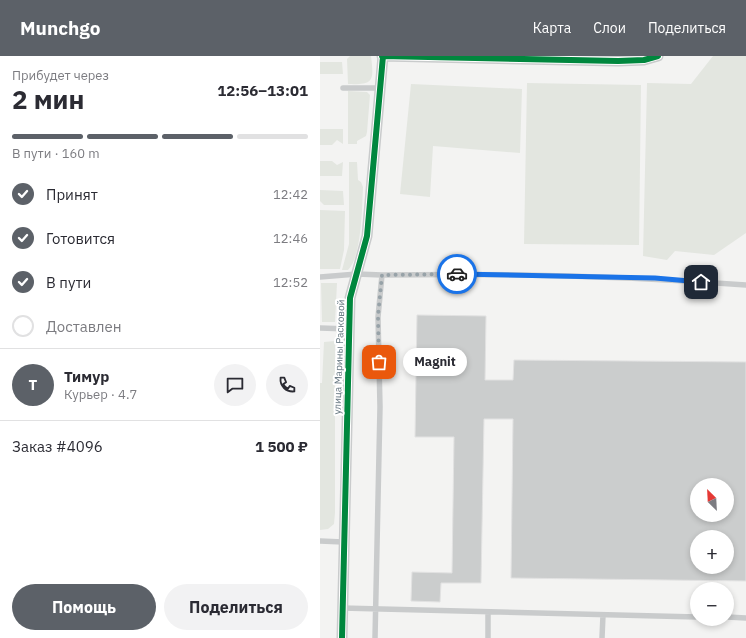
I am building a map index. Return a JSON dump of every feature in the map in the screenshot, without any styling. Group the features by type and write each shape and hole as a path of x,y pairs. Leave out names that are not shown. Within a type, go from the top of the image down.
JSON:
{"street":[{"path":"382,56 618,61 644,60 658,56"},
{"name":"улица Марины Расковой","path":"342,638 343,542 350,298 367,236 382,56"}],"lane":[{"path":"343,88 380,88"},
{"path":"320,277 357,274 448,274 655,278 746,285"},
{"path":"375,638 380,407 378,316 382,275"},
{"path":"320,328 349,329"},
{"path":"320,542 343,542"},
{"path":"342,608 690,617"},
{"path":"488,612 488,638"},
{"path":"602,638 603,615"},
{"path":"734,617 746,618"}],"shaded area":[{"path":"350,56 371,56 372,76 370,80 363,84 348,84 347,59"},
{"path":"713,56 746,56 746,233 714,255 675,251 667,260 643,256 647,83 691,84"},
{"path":"320,62 342,62 343,74 320,74"},
{"path":"527,83 641,85 639,245 524,244"},
{"path":"411,84 522,89 520,153 433,146 430,197 400,194"},
{"path":"348,91 367,92 370,95 366,136 357,141 357,144 348,144"},
{"path":"320,129 343,129 343,144 337,140 332,145 320,145"},
{"path":"320,161 332,161 337,165 343,162 342,176 320,176"},
{"path":"349,162 357,162 358,180 361,182 363,187 362,218 359,243 353,263 348,270 342,270 349,244"},
{"path":"320,190 343,191 344,205 324,205 320,201"},
{"path":"320,210 345,211 344,250 340,269 320,269"},
{"path":"321,283 337,283 335,322 322,322"},
{"path":"335,341 335,513 334,524 328,529 320,530 320,383 322,383 324,342"}],"building":[{"path":"417,315 486,316 485,380 513,380 514,360 746,362 746,581 511,578 513,419 484,419 481,583 441,583 440,602 411,601 412,572 452,573 454,437 415,437"}],"cycle path":[{"path":"382,56 618,61 644,60 658,56"},
{"path":"342,638 350,298 367,236 383,56"}],"way so far":[{"path":"379,362 378,316 382,275 457,274"}],"place":[{"name":"Magnit","path":"379,362"}],"route":[{"path":"457,274 655,278 701,282"}]}
